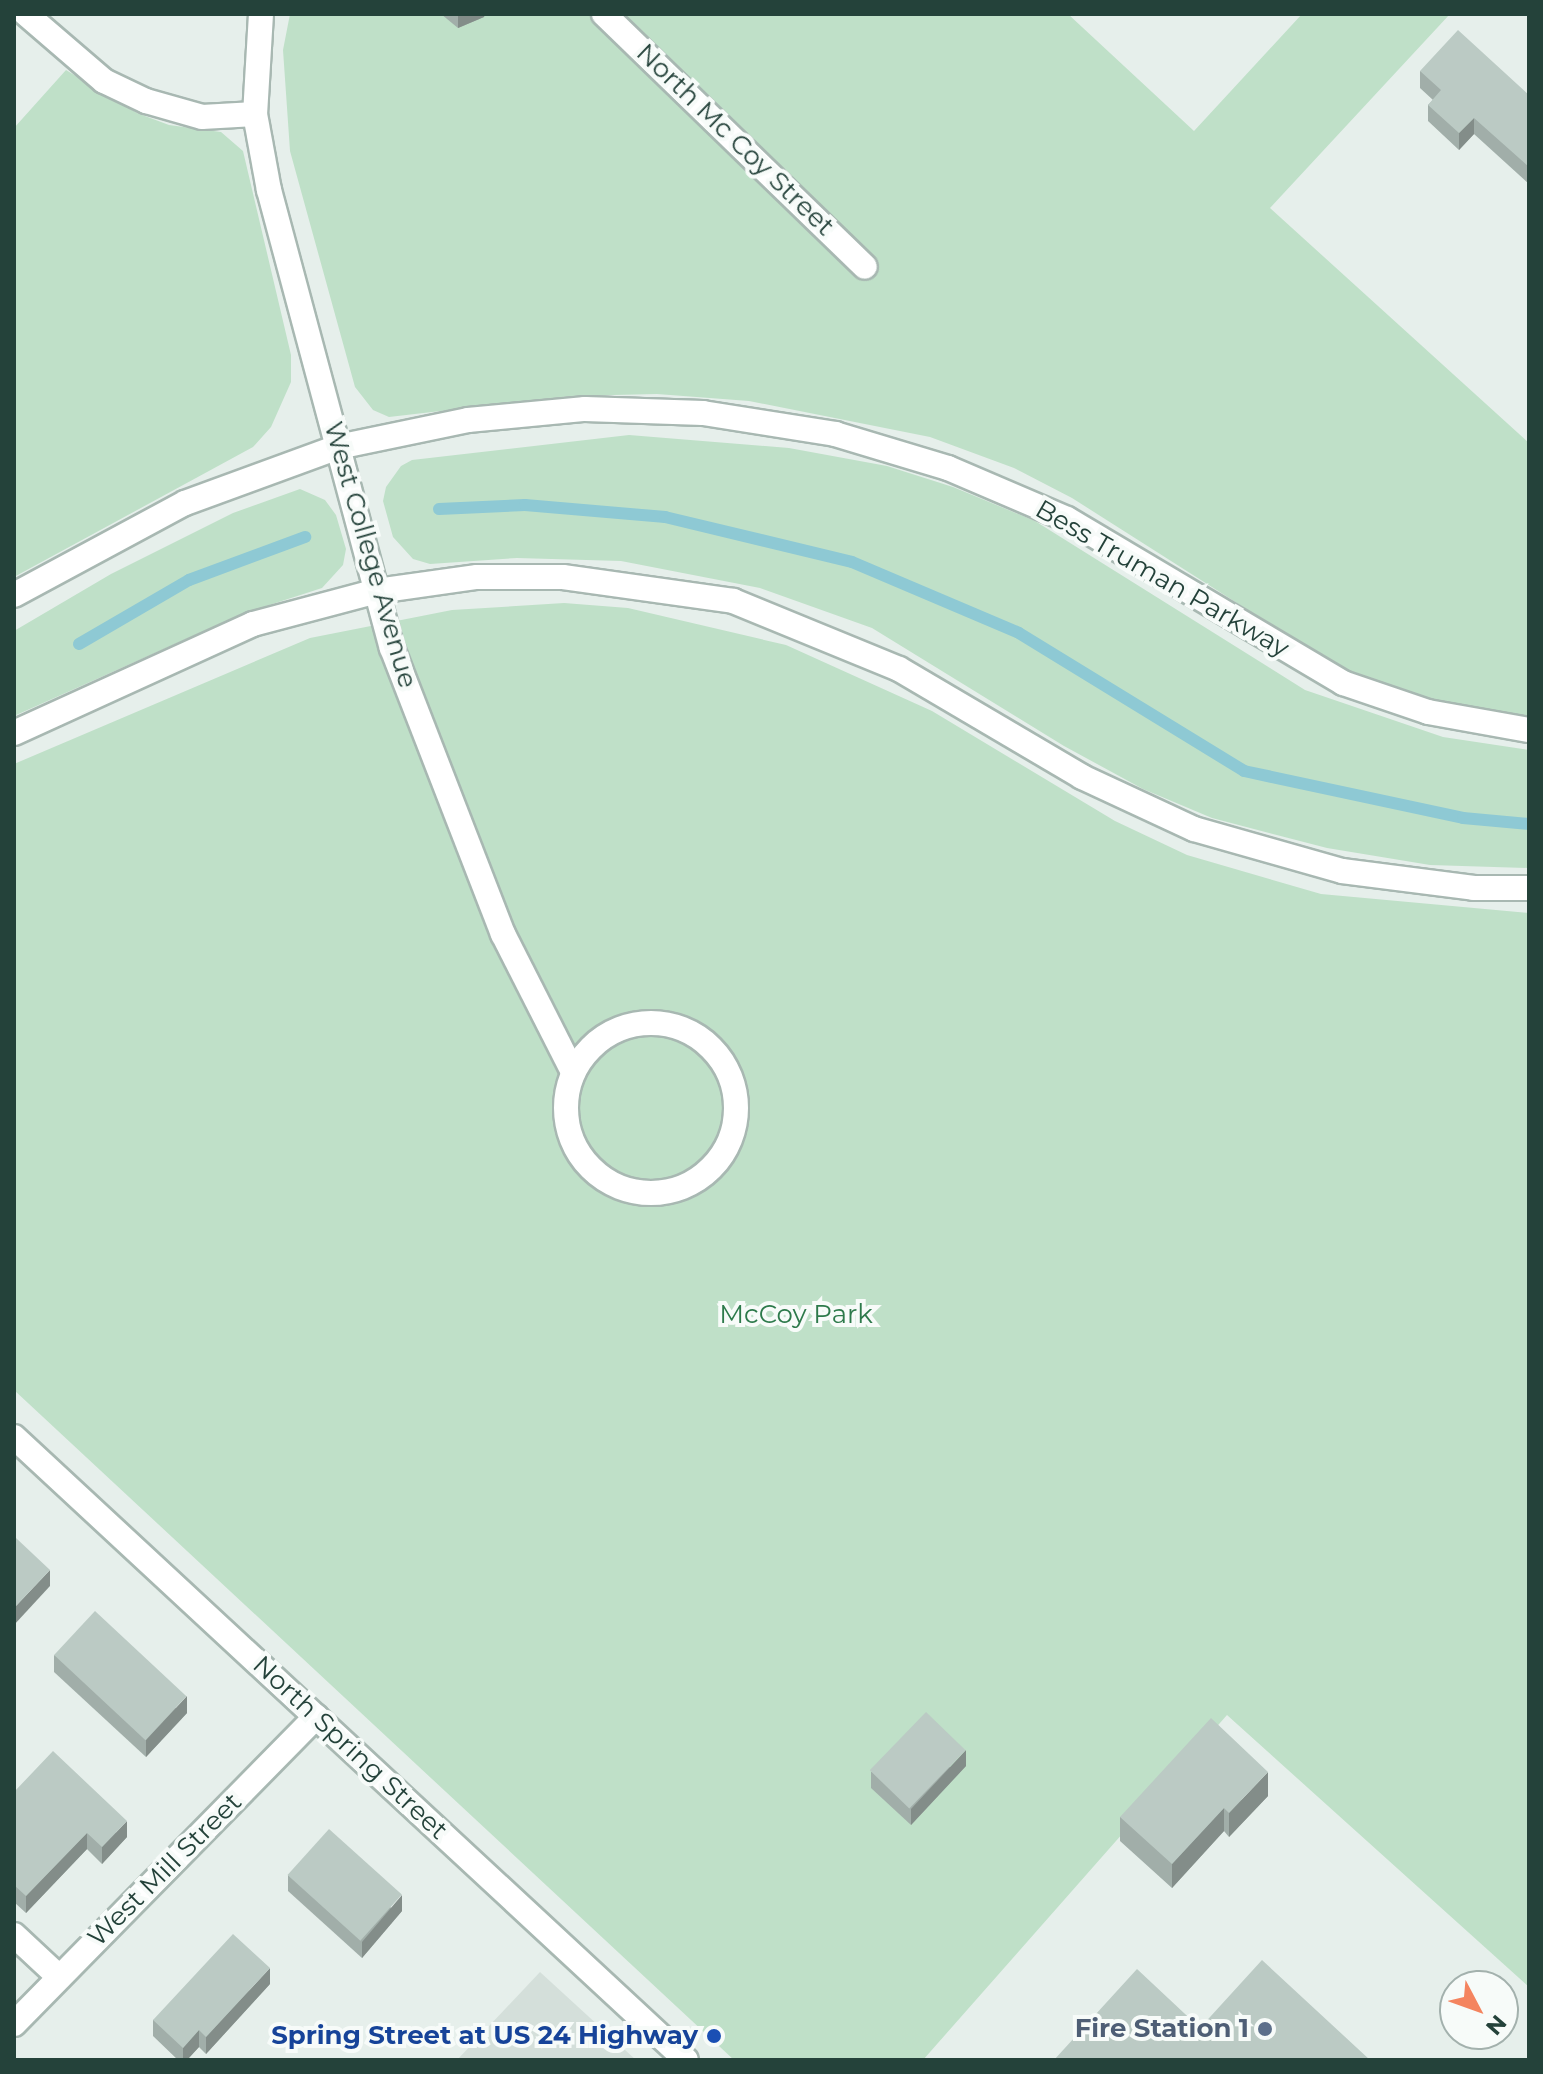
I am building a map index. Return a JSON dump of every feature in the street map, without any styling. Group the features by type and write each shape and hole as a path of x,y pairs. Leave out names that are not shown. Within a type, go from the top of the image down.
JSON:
{"street":[{"path":"26,14 104,81 146,101 202,117 255,114"},
{"name":"West College Avenue","path":"261,14 255,114 269,190 401,675 503,934 573,1072"},
{"name":"North Mc Coy Street","path":"604,14 865,267"},
{"name":"Bess Truman Parkway","path":"14,595 185,503 338,447 468,420 585,409 703,413 835,434 948,468 1067,519 1343,683 1428,712 1529,730"},
{"path":"14,733 253,624 377,591 477,577 563,577 733,601 899,669 1082,777 1194,829 1342,871 1474,888 1529,888"},
{"path":"638,1023 666,1024 692,1033 714,1050 730,1074 736,1101 733,1128 722,1154 704,1175 679,1188 651,1193 623,1189 598,1175 579,1154 568,1128 566,1100 573,1072 590,1049 611,1032 638,1023"},
{"name":"North Spring Street","path":"14,1437 686,2060"},
{"name":"West Mill Street","path":"14,2024 316,1717"},
{"path":"14,1935 59,1977"}],"shaded area":[{"path":"540,1972 636,2060 457,2060"}],"green space":[{"path":"290,14 1068,14 1194,131 1302,14 1450,14 1270,208 1529,443 1529,718 1403,693 1333,664 1072,498 1014,468 930,437 749,401 657,394 571,396 389,417 373,410 355,387 290,151 283,50"},
{"path":"66,70 137,113 169,125 221,132 243,151 291,355 291,382 271,427 253,447 14,577 14,128"},
{"path":"629,435 789,448 887,466 953,487 1035,521 1305,690 1443,737 1529,750 1529,868 1430,865 1327,848 1212,818 1143,789 1064,746 872,628 760,588 621,561 517,558 430,564 413,559 393,537 383,501 386,487 401,466 412,460"},
{"path":"300,489 325,500 336,515 346,549 343,565 322,588 242,614 14,716 14,631 111,574 233,513"},
{"name":"McCoy Park","path":"564,603 628,608 786,645 932,711 1115,821 1187,855 1321,894 1529,913 1529,1987 1519,1978 1519,1970 1510,1970 1227,1715 923,2060 734,2060 14,1390 14,764 310,638 452,610"}],"building":[{"path":"1458,30 1529,95 1529,167 1474,118 1459,133 1428,105 1441,90 1420,71"},
{"path":"16,1538 50,1570 14,1608 14,1540"},
{"path":"95,1611 186,1696 145,1740 54,1655"},
{"path":"926,1712 966,1750 909,1808 870,1770"},
{"path":"1211,1718 1268,1772 1229,1813 1224,1808 1172,1864 1120,1817"},
{"path":"53,1751 127,1821 102,1847 87,1833 26,1896 14,1885 14,1792"},
{"path":"329,1829 402,1895 360,1941 288,1875"},
{"path":"233,1934 270,1968 206,2037 199,2030 183,2048 153,2020"},
{"path":"1262,1960 1370,2060 1054,2060 1137,1969 1200,2028"}],"waterway":[{"path":"439,509 525,505 665,517 852,562 1019,633 1244,771 1463,818 1529,824"},
{"path":"79,644 189,580 305,537"}],"place":[{"name":"Fire Station 1","path":"1265,2029"},
{"name":"Spring Street at US 24 Highway","path":"714,2036"}]}
